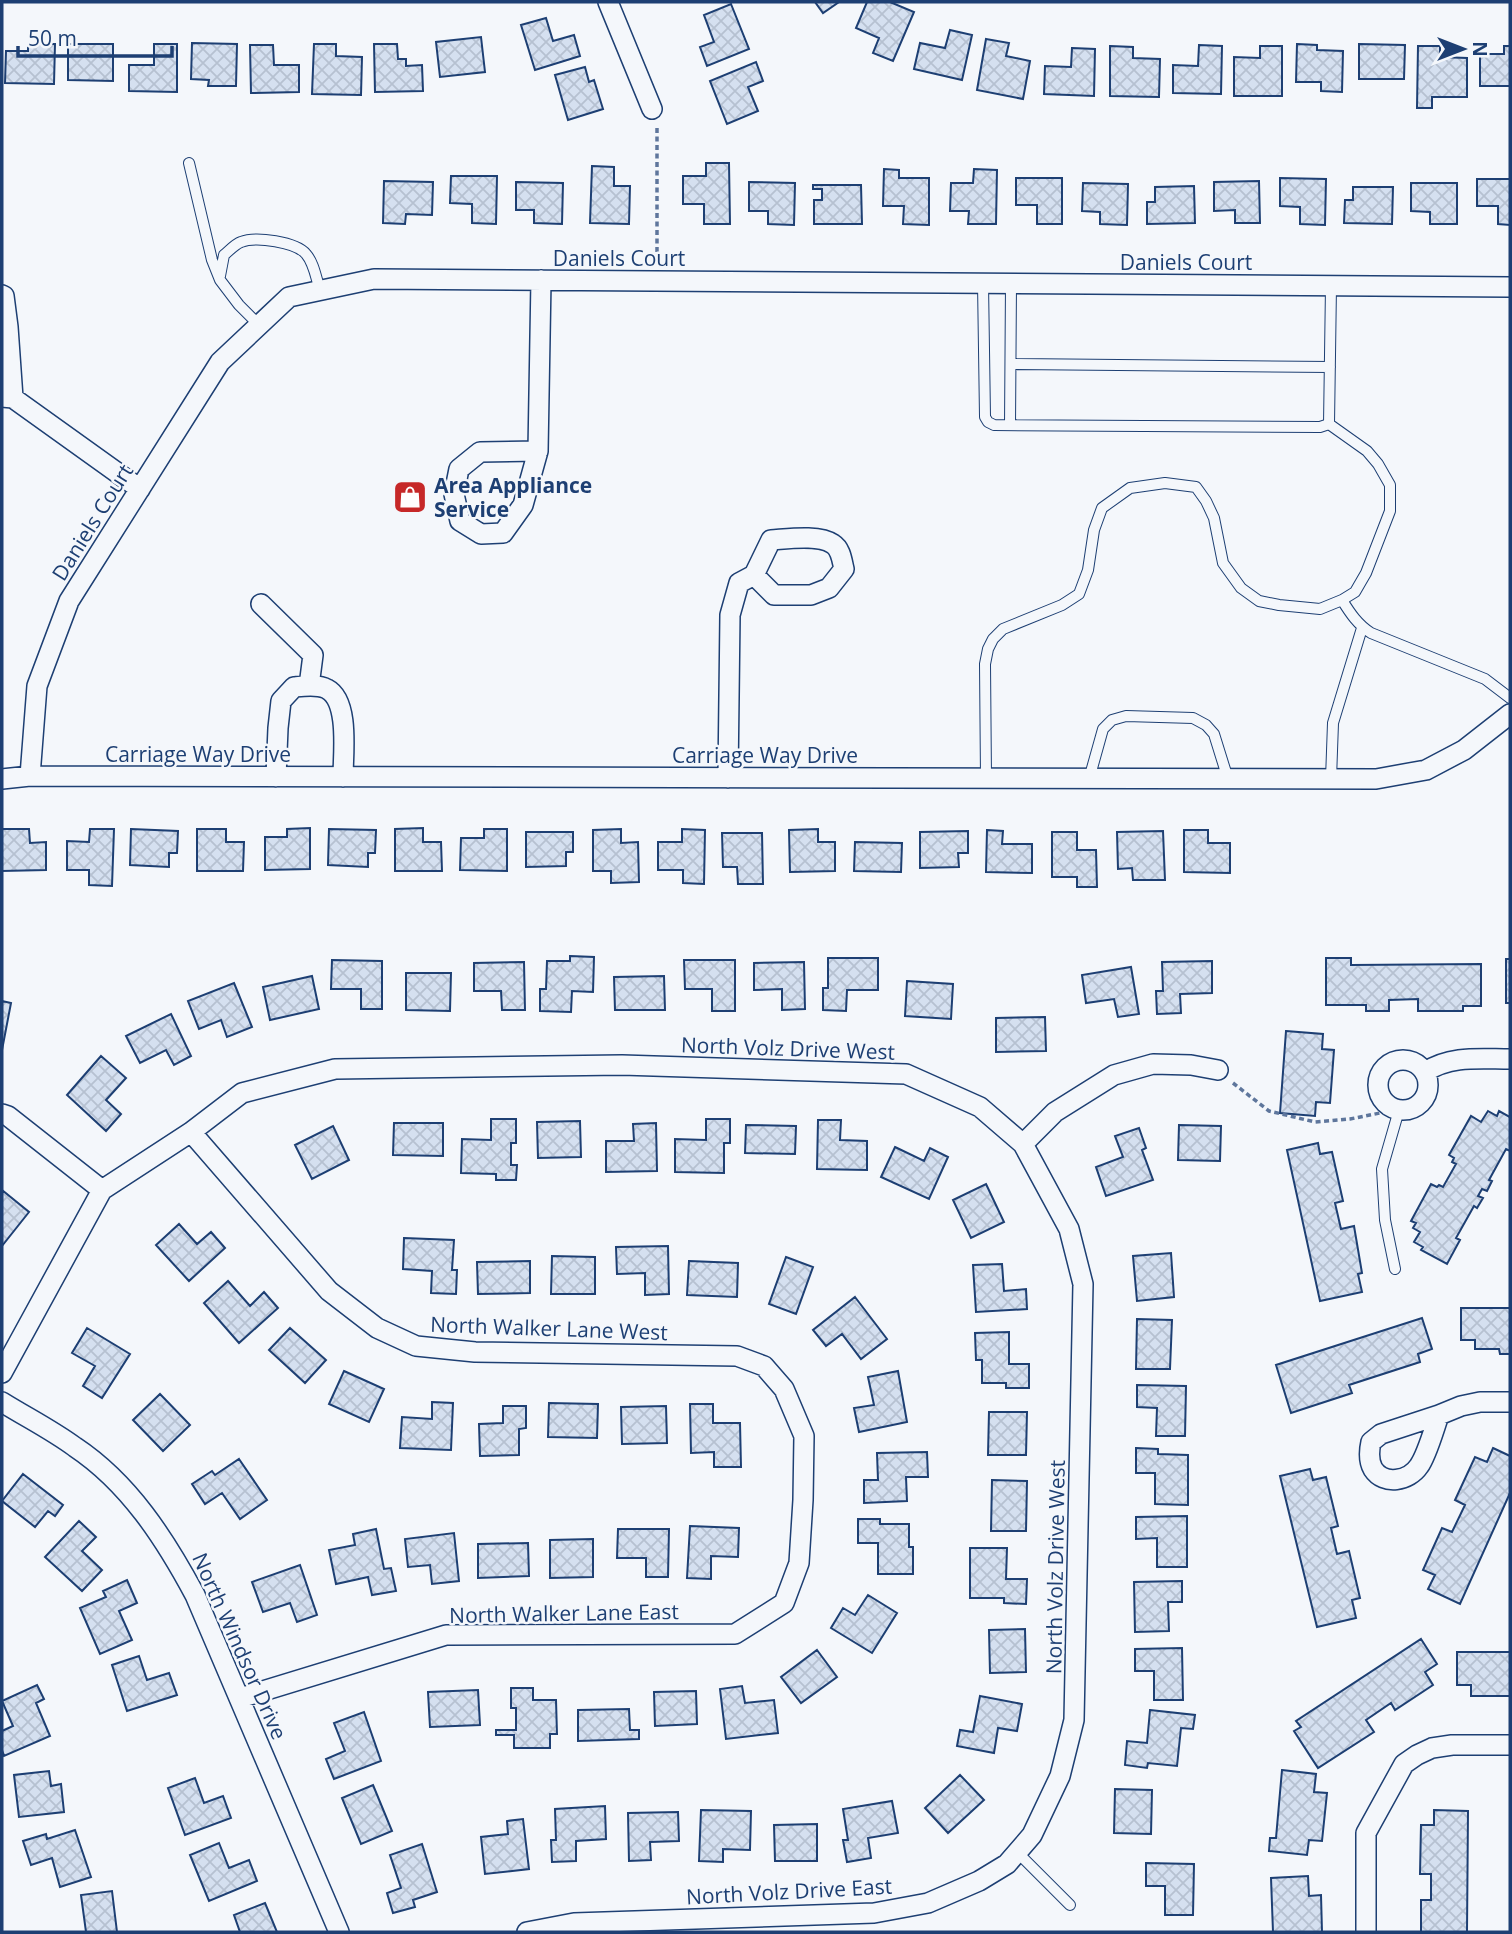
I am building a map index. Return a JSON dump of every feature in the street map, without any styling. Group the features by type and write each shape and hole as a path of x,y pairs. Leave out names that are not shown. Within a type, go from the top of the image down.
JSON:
{"street":[{"path":"608,2 652,108"},
{"name":"Daniels Court","path":"30,776 37,686 69,601 220,362 289,297 374,279 1510,287"},
{"path":"538,451 480,452 459,469 454,494 460,521 481,534 503,533 523,505 538,451 541,280"},
{"path":"2,295 8,327 7,398 140,489"},
{"path":"728,778 730,615 739,583 754,575"},
{"path":"261,604 313,654 309,686"},
{"path":"276,777 281,701 294,687 309,686 326,688 336,696 339,704 343,717 343,777"},
{"name":"Carriage Way Drive","path":"2,779 30,776 1376,779 1426,770 1464,750 1510,714"},
{"path":"1402,1059 1416,1062 1425,1072 1429,1086 1419,1105 1408,1111 1397,1110 1384,1102 1378,1090 1378,1079 1383,1069 1391,1062 1402,1059"},
{"path":"1425,1072 1437,1065 1458,1059 1510,1059"},
{"path":"1023,1144 1055,1112 1114,1075 1153,1064 1191,1065 1218,1070"},
{"name":"North Volz Drive West","path":"2,1373 102,1190 191,1132 242,1094 335,1069 622,1065 906,1074 980,1107 1023,1144 1069,1229 1083,1284 1074,1720 1060,1776 1032,1835"},
{"path":"2,1114 102,1190"},
{"name":"North Walker Lane West","path":"191,1132 329,1291 377,1328 415,1346 475,1352 737,1356 764,1366 784,1389 804,1436 803,1500"},
{"name":"North Windsor Drive","path":"2,1402 76,1447 106,1472 140,1508 171,1551 195,1595 340,1932"},
{"path":"1439,1415 1480,1402 1510,1402"},
{"name":"North Walker Lane East","path":"240,1698 446,1635 735,1634 784,1603 799,1563 803,1500"},
{"path":"1366,1932 1366,1833 1404,1764 1432,1748 1452,1745 1510,1745"},
{"name":"North Volz Drive East","path":"527,1932 574,1923 874,1913 928,1903 979,1881 1007,1864 1032,1835"}],"lane":[{"path":"189,163 212,260 220,280 259,325"},
{"path":"220,280 224,256 241,242 270,241 293,244 301,249 312,263 320,290"},
{"path":"984,284 985,417 994,425 1320,427 1329,424"},
{"path":"1010,425 1011,284"},
{"path":"1329,424 1331,286"},
{"path":"1011,364 1330,367"},
{"path":"986,778 985,664 988,649 1003,629 1062,605 1079,594 1088,570 1094,530 1102,508 1130,488 1165,483 1196,487 1214,518 1223,563 1241,588 1259,601 1320,609 1355,592 1366,573 1390,511 1390,485 1367,450 1329,424"},
{"path":"1342,600 1363,628 1371,633 1485,680 1510,698"},
{"path":"1331,779 1333,723 1363,628"},
{"path":"1089,779 1104,729 1112,720 1126,716 1193,718 1206,725 1214,734 1228,779"},
{"path":"1395,1269 1385,1220 1382,1169 1397,1110"},
{"path":"1017,1852 1070,1905"}],"path":[{"path":"652,108 658,132 657,281"},
{"path":"1218,1070 1269,1111 1315,1122 1397,1110"}],"building":[{"path":"815,2 839,2 823,13"},
{"path":"867,2 890,2 914,12 893,61 873,53 879,38 856,28"},
{"path":"731,4 749,49 707,66 700,47 714,42 704,15"},
{"path":"546,18 553,41 574,35 580,56 535,70 521,25"},
{"path":"950,30 972,35 962,80 914,69 920,43 945,48"},
{"path":"481,37 485,72 440,77 436,42"},
{"path":"986,39 1009,43 1006,56 1030,61 1023,99 977,90"},
{"path":"192,43 237,44 236,86 208,86 209,80 191,79"},
{"path":"28,44 55,44 54,84 5,83 6,51 28,51"},
{"path":"68,44 113,44 113,81 68,80"},
{"path":"154,44 177,44 177,92 129,91 129,65 154,65"},
{"path":"314,44 336,44 336,56 362,57 361,95 312,94"},
{"path":"374,44 397,44 398,59 406,59 406,66 422,65 423,91 375,92"},
{"path":"1297,44 1317,45 1317,50 1343,51 1342,92 1321,91 1321,82 1296,82"},
{"path":"1359,44 1405,45 1404,79 1359,79"},
{"path":"250,45 273,45 274,65 299,65 299,92 251,93"},
{"path":"1199,45 1222,46 1221,94 1173,93 1173,65 1198,66"},
{"path":"1110,46 1133,47 1133,58 1160,59 1159,97 1110,96"},
{"path":"1260,46 1282,46 1282,96 1234,96 1234,57 1260,58"},
{"path":"1418,46 1440,46 1440,57 1467,58 1467,97 1432,97 1432,108 1417,108"},
{"path":"1504,46 1510,46 1510,86 1480,86 1480,54 1504,54"},
{"path":"1072,48 1095,49 1094,96 1044,94 1045,66 1071,67"},
{"path":"756,62 763,81 748,87 758,111 727,124 710,81"},
{"path":"585,67 589,82 594,80 603,109 568,120 555,75"},
{"path":"706,163 729,163 730,224 704,224 704,204 683,204 683,176 706,176"},
{"path":"592,166 614,167 614,186 630,186 629,224 590,223"},
{"path":"884,169 899,170 899,178 929,178 929,225 903,224 904,206 883,206"},
{"path":"974,169 997,170 996,224 968,224 969,211 950,211 951,183 973,183"},
{"path":"451,176 497,176 496,224 472,223 472,204 450,203"},
{"path":"1016,178 1062,178 1062,224 1037,224 1037,205 1016,205"},
{"path":"1280,178 1326,179 1325,225 1300,224 1300,207 1280,206"},
{"path":"1477,179 1510,179 1510,225 1498,224 1498,206 1477,206"},
{"path":"384,181 433,182 432,215 406,214 405,224 383,223"},
{"path":"1259,181 1260,223 1235,223 1235,210 1214,211 1214,182"},
{"path":"516,182 563,183 562,224 534,223 534,210 516,210"},
{"path":"749,182 795,183 794,225 768,224 768,211 749,211"},
{"path":"1083,183 1128,184 1127,225 1100,224 1100,212 1082,211"},
{"path":"1411,183 1457,183 1457,224 1430,224 1430,212 1411,211"},
{"path":"813,185 861,185 862,224 814,224 814,200 822,200 822,189 813,189"},
{"path":"1194,186 1195,223 1147,224 1147,202 1155,202 1155,187"},
{"path":"1353,187 1393,187 1392,224 1344,223 1345,200 1353,200"},
{"path":"310,828 310,869 265,870 265,837 287,837 287,829"},
{"path":"423,828 423,842 441,842 442,871 395,871 395,829"},
{"path":"2,829 29,829 30,843 46,842 46,870 2,871"},
{"path":"90,829 114,829 112,886 89,885 89,870 67,870 67,841 89,842"},
{"path":"131,829 178,831 177,853 169,853 169,867 130,865"},
{"path":"197,829 226,829 226,842 244,842 243,871 197,871"},
{"path":"329,829 376,830 375,853 368,853 368,867 328,865"},
{"path":"484,829 507,829 507,871 460,870 461,838 484,838"},
{"path":"621,829 621,843 638,842 639,882 611,883 611,871 593,871 593,830"},
{"path":"682,829 705,830 704,884 683,883 683,870 658,870 658,842 682,842"},
{"path":"818,829 818,842 835,842 835,871 790,872 789,830"},
{"path":"987,830 1003,831 1002,844 1032,844 1032,873 986,872"},
{"path":"1184,830 1208,830 1208,843 1230,843 1230,873 1184,872"},
{"path":"968,831 968,853 958,853 959,867 920,868 920,832"},
{"path":"1163,831 1165,880 1133,880 1132,868 1118,869 1117,832"},
{"path":"526,832 573,832 573,852 566,852 566,866 526,867"},
{"path":"1052,832 1077,832 1077,850 1096,850 1097,887 1077,887 1077,877 1052,877"},
{"path":"722,833 762,833 763,884 738,884 737,867 723,867"},
{"path":"855,842 902,843 901,872 854,871"},
{"path":"570,956 594,957 593,992 572,991 571,1012 540,1011 540,989 546,989 547,961 570,961"},
{"path":"828,958 878,958 878,990 847,990 846,1011 823,1010 823,988 828,988"},
{"path":"1326,958 1351,958 1351,965 1481,964 1481,1006 1463,1006 1463,1011 1418,1011 1418,999 1389,1000 1389,1011 1366,1011 1366,1005 1326,1005"},
{"path":"1506,959 1510,959 1510,1003 1506,1003"},
{"path":"332,960 382,961 382,1009 361,1009 361,989 331,989"},
{"path":"684,960 735,960 735,1011 712,1011 712,989 685,989"},
{"path":"1212,961 1212,993 1180,994 1181,1013 1157,1014 1156,991 1163,991 1162,962"},
{"path":"524,962 525,1010 502,1010 501,991 474,991 474,963"},
{"path":"804,962 805,1009 782,1010 782,989 754,990 754,963"},
{"path":"1131,967 1139,1014 1118,1017 1114,999 1086,1003 1082,975"},
{"path":"406,973 451,973 450,1011 406,1010"},
{"path":"312,976 319,1009 270,1020 263,987"},
{"path":"664,976 665,1010 615,1010 614,977"},
{"path":"907,981 953,984 951,1019 905,1016"},
{"path":"234,983 252,1027 227,1037 221,1020 199,1029 188,1001"},
{"path":"2,1001 11,1003 2,1050"},
{"path":"171,1014 191,1056 174,1065 166,1050 140,1063 126,1036"},
{"path":"1045,1017 1046,1051 996,1052 996,1018"},
{"path":"1286,1031 1323,1034 1322,1049 1334,1050 1330,1103 1316,1102 1315,1116 1280,1113"},
{"path":"101,1056 126,1078 106,1100 121,1114 106,1131 67,1095"},
{"path":"1488,1111 1497,1116 1499,1111 1510,1117 1510,1151 1506,1149 1489,1180 1492,1181 1487,1191 1482,1189 1478,1196 1483,1198 1477,1208 1474,1206 1456,1238 1460,1240 1447,1264 1421,1250 1423,1247 1414,1242 1420,1232 1413,1228 1416,1223 1411,1221 1431,1184 1443,1187 1456,1164 1452,1162 1454,1158 1449,1155 1471,1116 1481,1122"},
{"path":"491,1119 516,1119 516,1143 511,1143 511,1165 517,1165 516,1180 496,1180 496,1174 461,1173 462,1139 491,1140"},
{"path":"706,1119 730,1119 730,1143 724,1143 724,1173 675,1172 675,1139 706,1140"},
{"path":"818,1120 841,1120 840,1140 867,1141 867,1170 817,1169"},
{"path":"580,1121 581,1157 538,1158 537,1122"},
{"path":"394,1123 443,1123 443,1156 393,1155"},
{"path":"656,1123 657,1171 606,1172 606,1141 634,1141 633,1124"},
{"path":"746,1125 796,1126 795,1154 745,1153"},
{"path":"1179,1125 1221,1126 1220,1161 1178,1160"},
{"path":"333,1126 349,1160 312,1179 295,1145"},
{"path":"1139,1128 1146,1148 1142,1150 1153,1180 1106,1196 1096,1167 1123,1157 1115,1136"},
{"path":"1318,1143 1320,1154 1332,1152 1343,1201 1335,1203 1341,1229 1354,1226 1362,1273 1358,1274 1362,1292 1320,1301 1287,1150"},
{"path":"895,1147 924,1161 930,1148 948,1157 929,1199 881,1177"},
{"path":"986,1184 1004,1222 971,1238 953,1200"},
{"path":"2,1190 29,1212 2,1246"},
{"path":"179,1224 197,1244 211,1232 225,1248 189,1281 156,1245"},
{"path":"404,1238 454,1240 452,1270 457,1270 456,1294 431,1293 432,1271 403,1269"},
{"path":"668,1246 669,1294 645,1295 645,1273 617,1274 616,1247"},
{"path":"1171,1253 1174,1297 1137,1301 1133,1256"},
{"path":"552,1256 595,1257 595,1294 551,1294"},
{"path":"786,1257 813,1267 796,1314 769,1304"},
{"path":"530,1261 530,1293 478,1294 477,1262"},
{"path":"689,1261 738,1263 737,1297 687,1295"},
{"path":"1002,1264 1004,1291 1026,1289 1027,1309 976,1312 973,1265"},
{"path":"228,1281 250,1306 264,1292 278,1308 239,1343 204,1303"},
{"path":"855,1297 887,1339 861,1359 842,1334 826,1346 813,1330"},
{"path":"1461,1308 1510,1308 1510,1354 1500,1354 1499,1349 1475,1349 1475,1340 1461,1340"},
{"path":"1422,1318 1432,1349 1418,1354 1420,1362 1349,1385 1352,1393 1291,1413 1276,1365"},
{"path":"1137,1319 1172,1320 1170,1369 1136,1369"},
{"path":"87,1328 130,1354 102,1398 83,1386 95,1366 72,1353"},
{"path":"290,1328 326,1360 305,1383 269,1350"},
{"path":"1009,1332 1009,1364 1029,1364 1029,1388 1006,1388 1006,1383 982,1383 982,1360 976,1360 975,1333"},
{"path":"344,1371 384,1389 369,1422 329,1404"},
{"path":"898,1371 907,1422 859,1432 854,1408 874,1405 868,1377"},
{"path":"1137,1385 1186,1386 1185,1436 1156,1436 1157,1408 1137,1407"},
{"path":"160,1394 190,1425 163,1451 133,1420"},
{"path":"432,1402 453,1403 451,1450 400,1448 402,1417 432,1419"},
{"path":"549,1403 598,1404 597,1438 548,1437"},
{"path":"690,1404 713,1404 713,1423 740,1423 741,1467 714,1467 714,1452 691,1453"},
{"path":"503,1406 526,1406 526,1428 519,1429 519,1455 480,1456 479,1424 503,1423"},
{"path":"666,1406 667,1443 622,1444 621,1407"},
{"path":"989,1412 1027,1412 1026,1455 988,1455"},
{"path":"1136,1448 1158,1449 1158,1454 1188,1455 1188,1505 1155,1504 1155,1473 1136,1473"},
{"path":"1493,1448 1510,1456 1510,1493 1460,1604 1428,1589 1435,1575 1423,1570 1442,1528 1452,1532 1465,1505 1455,1500 1475,1457 1487,1462"},
{"path":"927,1452 928,1477 906,1477 907,1501 864,1503 864,1480 878,1480 877,1453"},
{"path":"239,1459 267,1500 240,1519 222,1493 205,1504 192,1484 212,1471 215,1475"},
{"path":"1310,1469 1313,1480 1326,1477 1338,1526 1331,1528 1337,1554 1349,1551 1360,1598 1352,1600 1356,1618 1317,1627 1280,1476"},
{"path":"23,1474 63,1505 55,1516 48,1511 35,1527 2,1501"},
{"path":"992,1480 1027,1481 1026,1531 991,1531"},
{"path":"1187,1516 1187,1567 1157,1567 1157,1538 1136,1539 1136,1517"},
{"path":"858,1519 880,1519 880,1524 909,1524 909,1547 913,1547 913,1574 878,1574 878,1543 858,1543"},
{"path":"79,1521 96,1537 82,1551 102,1570 82,1591 45,1557"},
{"path":"690,1526 739,1528 738,1557 711,1556 711,1579 687,1578"},
{"path":"376,1529 384,1569 391,1568 396,1591 372,1595 368,1577 336,1584 329,1550 355,1545 353,1534"},
{"path":"618,1529 669,1529 668,1577 646,1577 646,1558 617,1558"},
{"path":"454,1533 459,1581 432,1584 430,1565 408,1567 405,1539"},
{"path":"593,1539 593,1577 550,1578 550,1540"},
{"path":"528,1543 529,1576 478,1578 478,1544"},
{"path":"970,1548 1007,1548 1006,1579 1027,1579 1026,1604 1004,1603 1004,1598 970,1598"},
{"path":"300,1565 317,1615 297,1622 290,1603 263,1612 252,1582"},
{"path":"127,1580 137,1603 119,1611 132,1640 100,1654 80,1608 106,1597 103,1591"},
{"path":"1182,1581 1182,1602 1168,1602 1169,1631 1135,1632 1134,1582"},
{"path":"868,1595 897,1613 872,1653 831,1628 843,1608 855,1615"},
{"path":"1025,1629 1026,1672 990,1673 989,1630"},
{"path":"1421,1639 1437,1664 1425,1672 1433,1685 1395,1710 1391,1703 1366,1720 1374,1732 1318,1768 1294,1731 1301,1727 1296,1721"},
{"path":"1182,1648 1183,1700 1154,1700 1154,1671 1135,1671 1135,1649"},
{"path":"817,1650 837,1677 801,1703 781,1677"},
{"path":"1457,1652 1510,1652 1510,1696 1471,1696 1471,1685 1457,1685"},
{"path":"139,1656 147,1680 169,1673 177,1695 127,1711 112,1665"},
{"path":"37,1685 44,1699 36,1703 50,1736 4,1756 2,1731 13,1726 2,1701"},
{"path":"742,1686 745,1703 774,1700 778,1733 726,1739 720,1689"},
{"path":"511,1688 533,1688 533,1700 556,1700 557,1734 550,1734 550,1748 514,1748 514,1735 496,1735 496,1730 516,1730 516,1708 511,1708"},
{"path":"478,1690 480,1725 430,1727 428,1692"},
{"path":"696,1691 697,1724 655,1726 654,1692"},
{"path":"980,1696 1022,1704 1017,1731 998,1728 994,1753 957,1746 960,1730 973,1732"},
{"path":"629,1709 630,1730 639,1730 639,1739 578,1741 578,1710"},
{"path":"1150,1710 1195,1715 1193,1729 1181,1728 1177,1766 1148,1763 1147,1768 1125,1765 1127,1741 1147,1743"},
{"path":"364,1712 381,1761 334,1779 326,1759 345,1751 334,1723"},
{"path":"1282,1770 1316,1774 1314,1792 1327,1793 1322,1841 1309,1840 1307,1855 1269,1851 1270,1838 1276,1838"},
{"path":"49,1771 51,1786 61,1784 64,1812 19,1817 14,1775"},
{"path":"960,1775 984,1800 948,1833 925,1808"},
{"path":"195,1778 204,1803 223,1796 231,1818 185,1835 168,1788"},
{"path":"373,1785 392,1831 361,1844 342,1798"},
{"path":"1115,1789 1152,1790 1151,1834 1114,1833"},
{"path":"892,1801 898,1833 868,1838 871,1858 847,1862 843,1840 848,1840 843,1809"},
{"path":"605,1806 606,1839 576,1841 576,1861 552,1862 551,1840 556,1840 555,1809"},
{"path":"701,1810 751,1811 750,1850 723,1849 723,1862 699,1861"},
{"path":"1434,1810 1468,1811 1467,1932 1421,1932 1421,1900 1431,1900 1431,1874 1420,1874 1421,1825 1434,1825"},
{"path":"678,1812 679,1841 650,1842 651,1860 629,1861 628,1813"},
{"path":"523,1819 529,1869 485,1874 481,1837 508,1834 507,1821"},
{"path":"817,1824 817,1861 775,1861 774,1825"},
{"path":"75,1830 91,1877 60,1887 52,1858 31,1865 23,1841 46,1834 47,1839"},
{"path":"219,1843 229,1868 249,1860 257,1881 209,1901 190,1855"},
{"path":"422,1844 437,1892 413,1900 415,1907 393,1913 387,1893 401,1888 390,1855"},
{"path":"1146,1863 1194,1864 1193,1915 1165,1915 1165,1886 1146,1886"},
{"path":"1308,1876 1309,1896 1321,1895 1322,1932 1273,1932 1271,1878"},
{"path":"112,1891 117,1932 86,1932 81,1895"},
{"path":"265,1903 277,1932 240,1932 234,1915"}],"place":[{"name":"Area Appliance Service","path":"410,497"}]}
